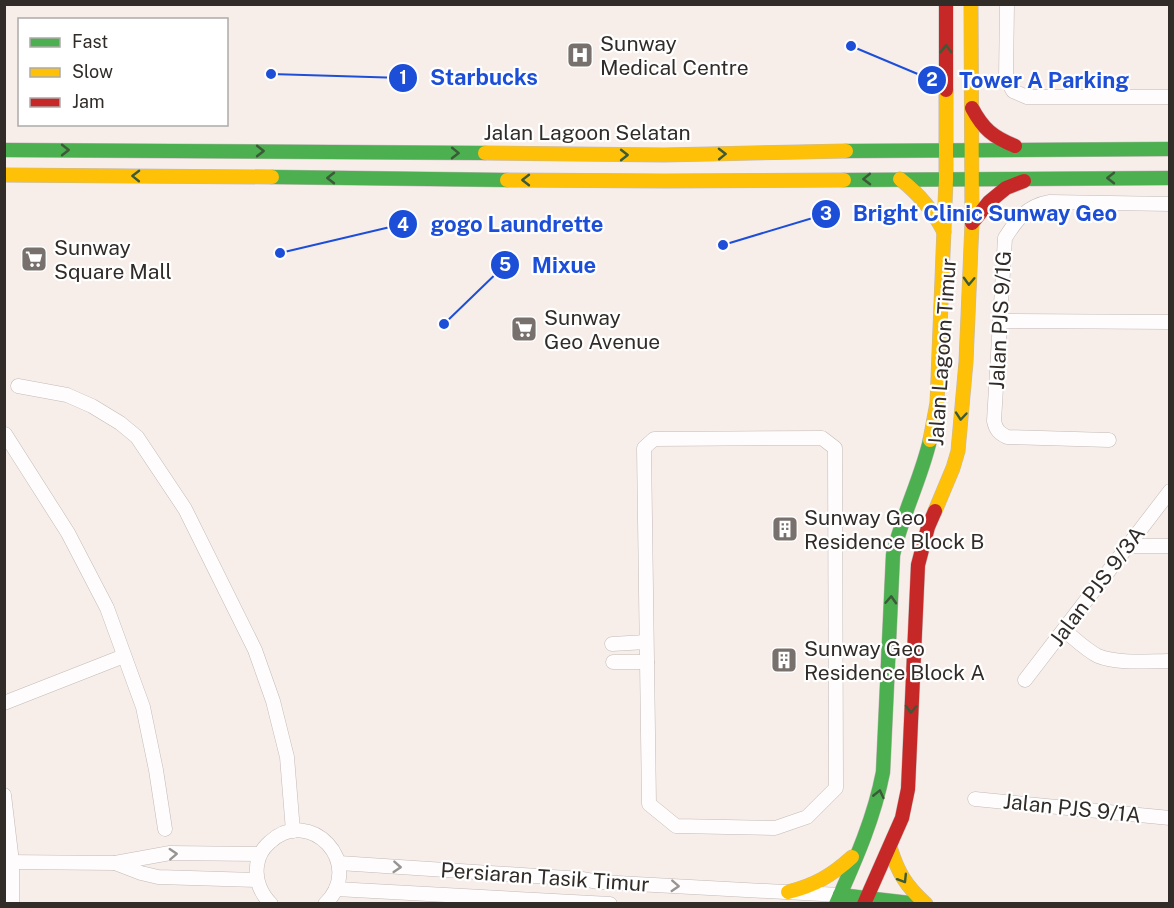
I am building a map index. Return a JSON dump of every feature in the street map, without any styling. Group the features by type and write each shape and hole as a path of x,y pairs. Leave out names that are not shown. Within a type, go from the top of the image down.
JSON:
{"main road":[{"name":"Jalan Lagoon Timur","path":"838,899 874,812 884,772 895,546 902,518 922,470 932,434 937,403 946,179 946,4"},
{"name":"Jalan Lagoon Timur","path":"866,901 902,818 908,789 918,565 928,527 958,451 966,362 972,223 971,4"},
{"path":"971,105 984,129 1004,142 1022,149"},
{"path":"899,150 919,143 931,135 938,126 946,107"},
{"name":"Jalan Lagoon Selatan","path":"4,150 664,155 899,150 1170,149"},
{"path":"4,175 664,181 1170,178"},
{"path":"972,223 989,202 1006,188 1032,178"},
{"path":"900,179 924,199 944,232"},
{"path":"890,847 896,868 903,881 912,893 926,903"},
{"path":"788,892 828,878 860,849"},
{"path":"838,899 918,903"}],"street":[{"path":"1007,4 1006,78 1013,92 1027,97 1170,97"},
{"name":"Jalan PJS 9/1G","path":"1109,440 1007,437 996,429 994,421 1005,238 1029,209 1038,204 1050,202 1170,204"},
{"path":"1001,321 1170,322"},
{"path":"18,386 67,395 92,406 120,423 137,437 185,509 255,650 273,701 287,757 293,831"},
{"path":"5,434 68,533 107,608 143,708 165,829"},
{"path":"676,438 822,438 835,448 836,788 807,817 775,828 676,826 649,804 646,642 644,448 654,439 676,438"},
{"name":"Jalan PJS 9/3A","path":"1025,680 1170,491"},
{"path":"1128,546 1170,546"},
{"path":"1064,630 1099,656 1114,660 1170,662"},
{"path":"612,644 646,642"},
{"path":"4,703 124,656"},
{"path":"613,662 647,662"},
{"path":"4,795 12,903"},
{"name":"Jalan PJS 9/1A","path":"975,799 1170,818"},
{"path":"271,903 261,892 257,880 257,862 260,854 274,838 293,831 305,831 317,835 327,842 339,863 336,889 325,903"},
{"path":"8,862 115,863 170,853 260,854"},
{"path":"115,863 158,877 257,880"},
{"name":"Persiaran Tasik Timur","path":"339,863 599,882 788,892 838,899"},
{"name":"Persiaran Tasik Timur","path":"336,889 610,903"}],"traffic: fast":[{"path":"846,151 1170,149"},
{"path":"4,150 485,153"},
{"path":"272,177 507,180"},
{"path":"844,180 1170,178"},
{"path":"836,904 869,823 883,772 893,555 930,440"},
{"path":"840,895 918,904"}],"traffic: slow":[{"path":"935,511 958,451 966,362 972,223 971,4"},
{"path":"930,440 937,403 946,179 946,90"},
{"path":"485,153 664,155 846,151"},
{"path":"4,175 272,177"},
{"path":"900,179 925,203 944,232"},
{"path":"507,180 844,180"},
{"path":"890,847 904,878 926,904"},
{"path":"788,892 822,879 852,857"}],"traffic: jam":[{"path":"946,4 946,90"},
{"path":"972,108 989,132 1015,146"},
{"path":"972,223 989,202 1006,188 1024,181"},
{"path":"864,904 902,818 908,789 918,565 928,527 935,511"}],"place":[{"name":"Tower A Parking","path":"851,46"},
{"name":"Sunway Medical Centre","path":"580,55"},
{"name":"Starbucks","path":"271,74"},
{"name":"Bright Clinic Sunway Geo","path":"723,245"},
{"name":"gogo Laundrette","path":"280,253"},
{"name":"Sunway Square Mall","path":"34,259"},
{"name":"Mixue","path":"444,324"},
{"name":"Sunway Geo Avenue","path":"524,329"},
{"name":"Sunway Geo Residence Block B","path":"785,529"},
{"name":"Sunway Geo Residence Block A","path":"784,660"}]}
